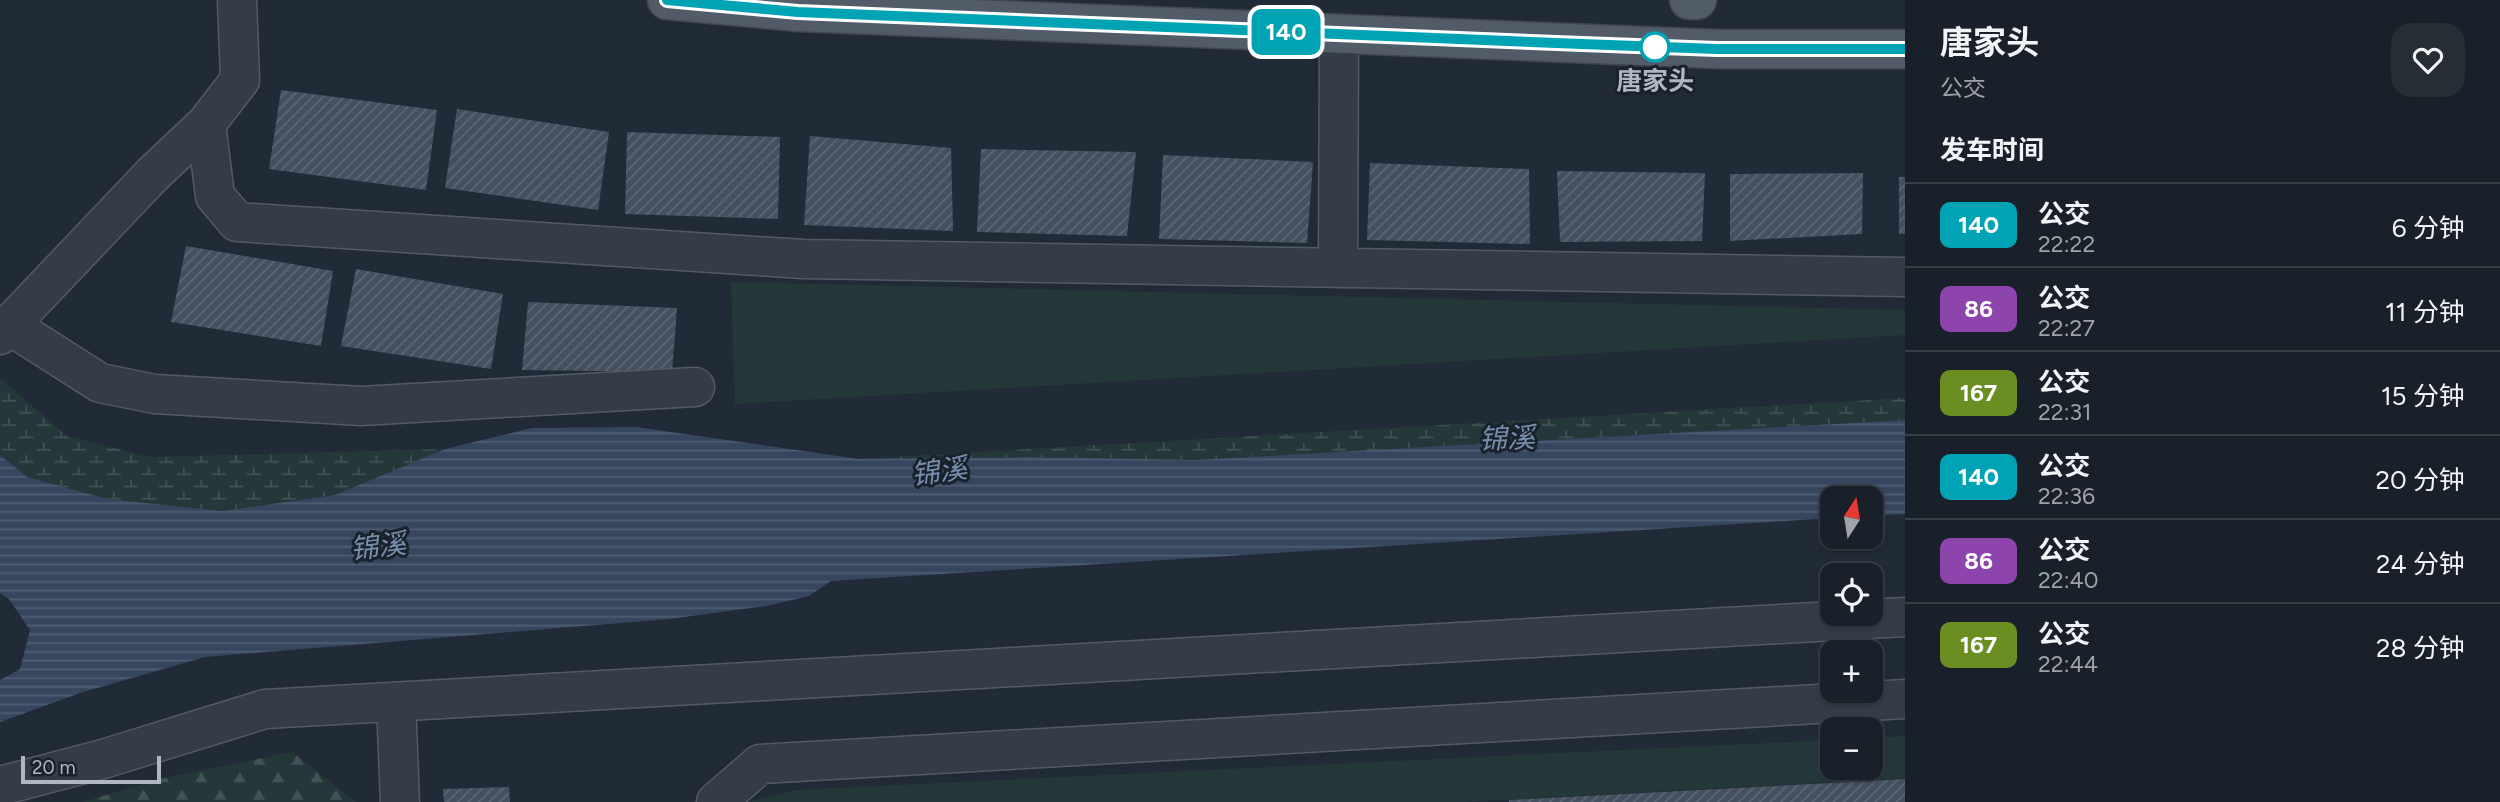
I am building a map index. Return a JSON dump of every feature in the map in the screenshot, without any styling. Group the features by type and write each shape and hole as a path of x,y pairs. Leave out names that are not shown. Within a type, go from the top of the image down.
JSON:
{"main road":[{"path":"667,0 798,12 1717,49 1905,49"},
{"path":"1689,0 1697,0"}],"street":[{"path":"237,0 240,80 206,124 152,175 5,330 100,383 155,394 361,406 695,387"},
{"path":"1338,268 1339,34"},
{"path":"206,124 215,196 237,222 803,259 1905,277"},
{"path":"0,786 103,760 265,709 1905,617"},
{"path":"716,802 760,764 1905,699"},
{"path":"396,702 400,802"}],"green space":[{"path":"731,282 1905,310 1905,335 735,404"},
{"path":"0,378 67,436 150,457 445,449 335,495 222,511 108,499 27,477 0,455"},
{"path":"1905,398 1905,420 1195,460 1030,457 859,459"},
{"path":"1905,736 1905,778 1883,779 1883,737"},
{"path":"1820,741 1820,780 1868,780 1462,802 747,802 795,790"},
{"path":"292,752 356,802 83,802 160,779"}],"water":[{"name":"锦溪","path":"1905,420 1905,514 1883,515 1883,486 1820,486 1820,519 831,581 809,596 766,606 669,619 205,657 80,693 0,722 0,680 20,669 30,630 9,599 0,593 0,455 27,477 108,499 222,511 335,495 445,449 532,428 636,427 859,459 1030,457 1195,460"}],"building":[{"path":"281,90 437,110 426,190 269,169"},
{"path":"457,109 609,132 598,210 445,188"},
{"path":"627,132 780,137 778,219 625,214"},
{"path":"810,136 951,148 953,231 804,225"},
{"path":"981,149 1136,152 1127,236 977,232"},
{"path":"1163,155 1313,162 1307,243 1159,239"},
{"path":"1370,163 1529,169 1530,244 1367,240"},
{"path":"1557,171 1705,173 1702,241 1560,242"},
{"path":"1863,173 1862,234 1730,241 1730,174"},
{"path":"1899,177 1905,177 1905,234 1899,234"},
{"path":"186,246 333,271 321,346 171,322"},
{"path":"356,269 503,294 491,369 341,346"},
{"path":"528,302 677,308 672,372 522,370"},
{"path":"1905,779 1905,802 1509,802 1509,800"},
{"path":"509,787 510,802 444,802 443,789"}],"bus line":[{"name":"140","path":"667,0 798,12 1582,44 1717,49 1905,49"}],"place":[{"name":"唐家头","path":"1655,47"}]}
